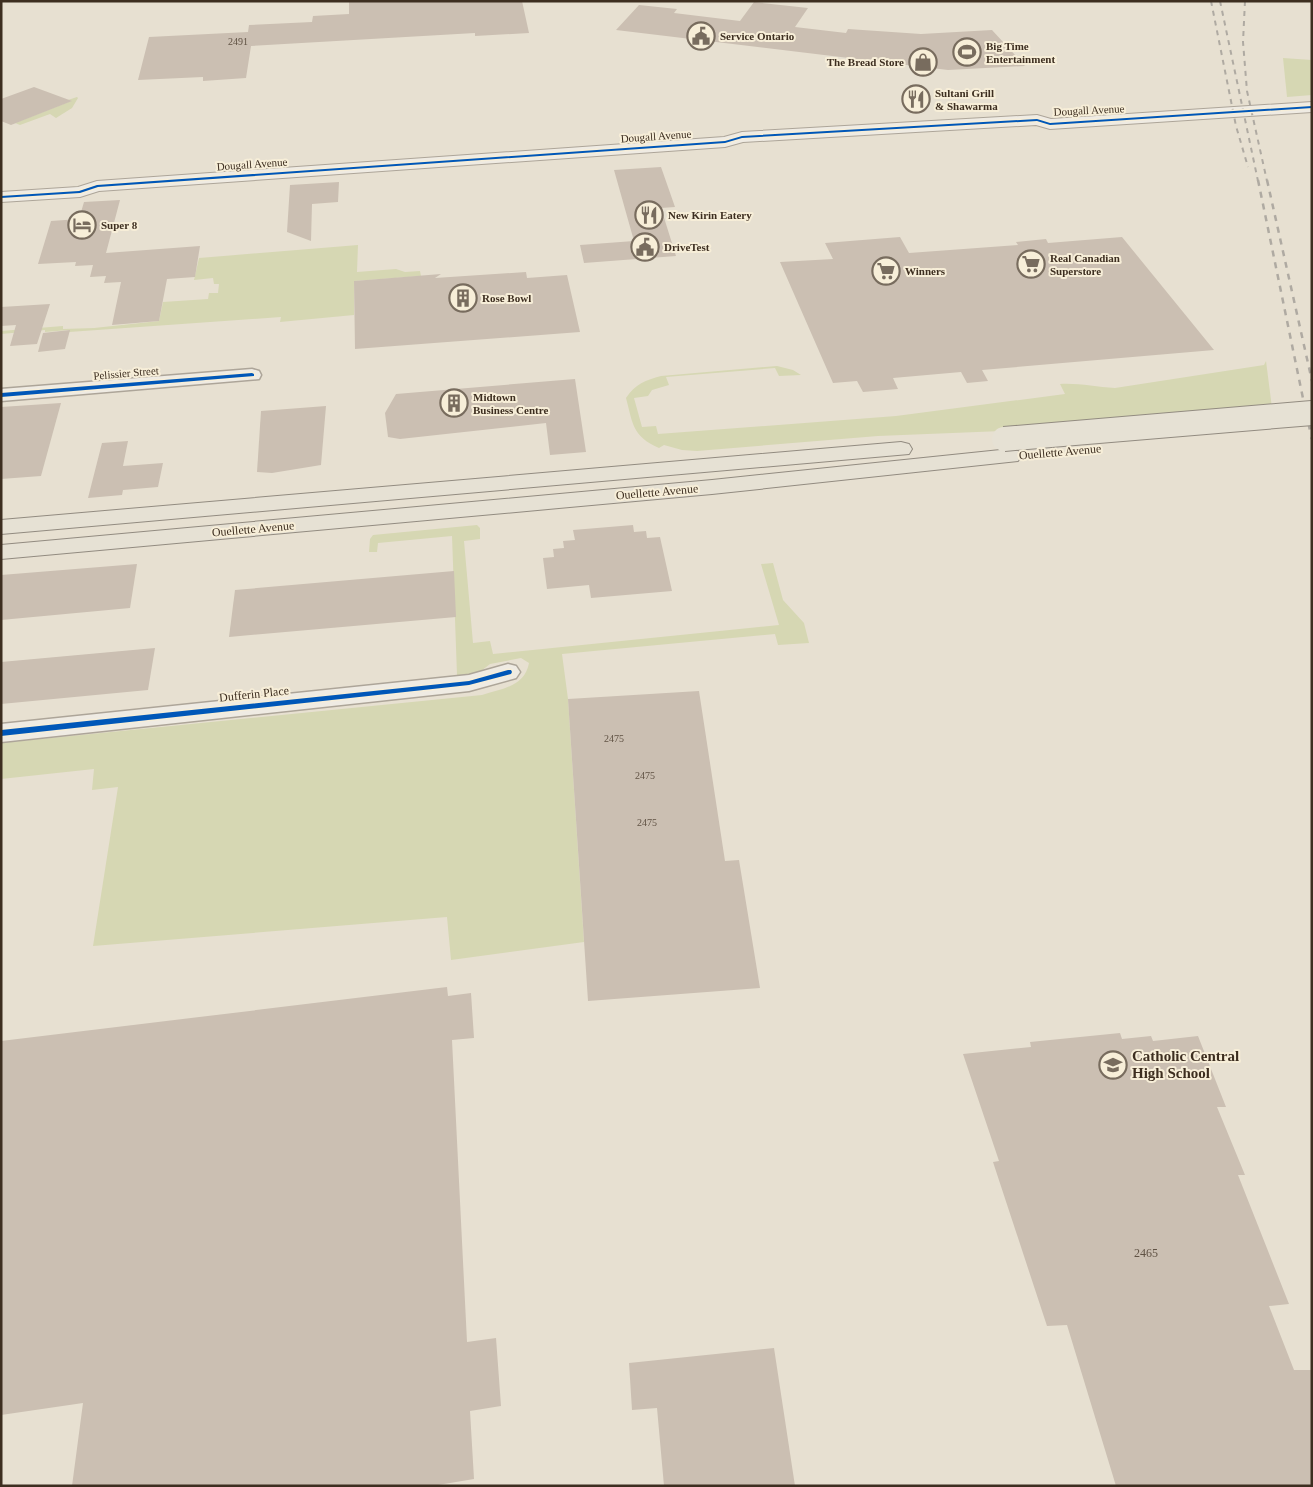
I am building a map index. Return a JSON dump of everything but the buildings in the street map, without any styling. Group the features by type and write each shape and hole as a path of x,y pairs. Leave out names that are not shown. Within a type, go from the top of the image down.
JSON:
{"main road":[{"name":"Ouellette Avenue","path":"1,552 712,487 1007,448 1312,413"},
{"name":"Ouellette Avenue","path":"1,527 1007,448 1312,430"}],"street":[{"name":"Dougall Avenue","path":"4,194 80,192 97,186 725,142 747,147 1042,129 1050,124 1312,107"},
{"name":"Pelissier Street","path":"1,395 252,374"},
{"name":"Dufferin Place","path":"1,733 469,684 508,672"}],"green space":[{"path":"1283,58 1312,60 1312,95 1287,97"},
{"path":"77,97 72,108 56,118 50,114 20,125 15,123 71,101 68,100"},
{"path":"358,245 357,272 396,269 405,272 420,271 421,276 354,281 354,315 280,322 281,317 69,332 69,330 45,332 45,330 1,334 1,331 63,326 63,329 94,328 159,321 163,302 208,299 209,293 218,293 219,284 214,284 213,278 194,280 199,258"},
{"path":"1266,361 1272,408 1002,431 878,436 697,451 682,450 664,445 659,448 643,439 632,422 626,398 641,383 661,376 777,366 793,370 801,375 779,376 775,368 666,377 669,385 652,390 648,396 634,398 642,427 656,426 658,434 896,416 1065,394 1060,384 1115,388 1264,365"},
{"path":"477,525 480,528 480,539 464,541 473,643 490,641 493,654 779,625 761,564 773,563 783,600 804,623 809,643 778,645 775,634 562,654 568,699 584,942 451,960 447,917 93,946 118,787 92,790 94,769 1,779 1,743 482,695 512,685 518,682 527,671 529,663 521,658 490,664 476,675 457,675 452,536 378,543 377,552 369,552 370,539 373,535"}],"railway":[{"path":"1211,1 1236,126 1248,167"},
{"path":"1220,1 1258,181"},
{"path":"1245,1 1243,42 1247,91 1267,181"},
{"path":"1258,180 1305,408"},
{"path":"1267,180 1312,381"},
{"path":"1305,406 1312,439"}],"cycle path":[{"path":"1,197 80,192 97,186 725,142 742,137 1037,120 1050,124 1312,107"},
{"path":"1,395 252,375"},
{"path":"1,733 469,683 508,672"}],"place":[{"name":"Service Ontario","path":"701,36"},
{"name":"Big Time Entertainment","path":"967,52"},
{"name":"The Bread Store","path":"923,62"},
{"name":"Sultani Grill & Shawarma","path":"916,99"},
{"name":"New Kirin Eatery","path":"649,215"},
{"name":"Super 8","path":"82,225"},
{"name":"DriveTest","path":"645,247"},
{"name":"Real Canadian Superstore","path":"1031,264"},
{"name":"Winners","path":"886,271"},
{"name":"Rose Bowl","path":"463,298"},
{"name":"Midtown Business Centre","path":"454,403"},
{"name":"Catholic Central High School","path":"1113,1065"}]}
